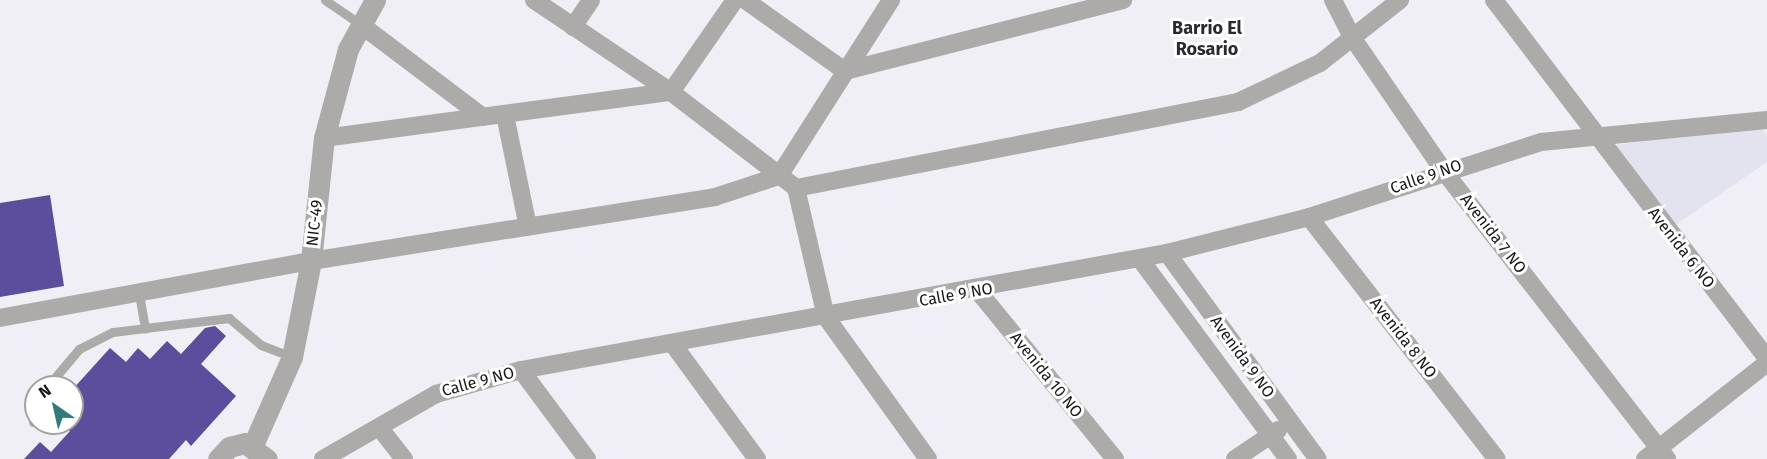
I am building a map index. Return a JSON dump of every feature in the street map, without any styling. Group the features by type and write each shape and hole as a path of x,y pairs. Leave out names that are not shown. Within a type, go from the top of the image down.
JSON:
{"street":[{"name":"NIC-49","path":"218,459 229,447 260,452 292,357 311,261 324,138 348,49 375,0"},
{"path":"534,0 671,92 796,188 826,317 928,459"},
{"path":"573,27 591,0"},
{"path":"324,138 505,116 671,92 735,0"},
{"path":"745,0 844,72"},
{"path":"0,318 311,261 715,197 779,176 891,0"},
{"path":"844,72 1123,0"},
{"name":"Avenida 7 NO","path":"1333,0 1352,37 1443,170 1657,455"},
{"path":"796,188 1238,102 1280,86 1352,37 1400,0"},
{"path":"1494,0 1595,136"},
{"path":"360,24 483,117"},
{"path":"505,116 528,226"},
{"name":"Calle 9 NO","path":"323,459 449,388 521,370 675,347 1167,254 1309,218 1443,170 1540,142 1595,136 1764,126"},
{"name":"Avenida 6 NO","path":"1595,136 1767,361"},
{"name":"Avenida 8 NO","path":"1309,218 1497,459"},
{"name":"Avenida 9 NO","path":"1167,254 1318,459"},
{"name":"Avenida 9 NO","path":"1140,259 1288,459"},
{"name":"Avenida 10 NO","path":"978,291 1115,459"},
{"path":"675,347 757,459"},
{"path":"1657,455 1767,361"},
{"path":"521,370 587,459"},
{"path":"1235,459 1289,422"},
{"path":"379,427 404,459"}],"lane":[{"path":"325,0 360,24"},
{"path":"139,294 145,328"},
{"path":"56,375 79,349 113,332 229,318 261,345 292,357"}],"shaded area":[{"path":"1759,122 1767,137 1767,162 1674,226 1611,146"}],"building":[{"path":"50,195 64,286 0,297 0,203"},
{"path":"215,326 226,336 201,364 236,396 191,446 186,440 169,459 24,459 40,442 51,452 66,435 84,435 84,377 110,348 126,362 138,348 150,359 167,341 181,354 205,328"}],"district":[{"name":"Barrio El Rosario","path":"1207,39"}]}
